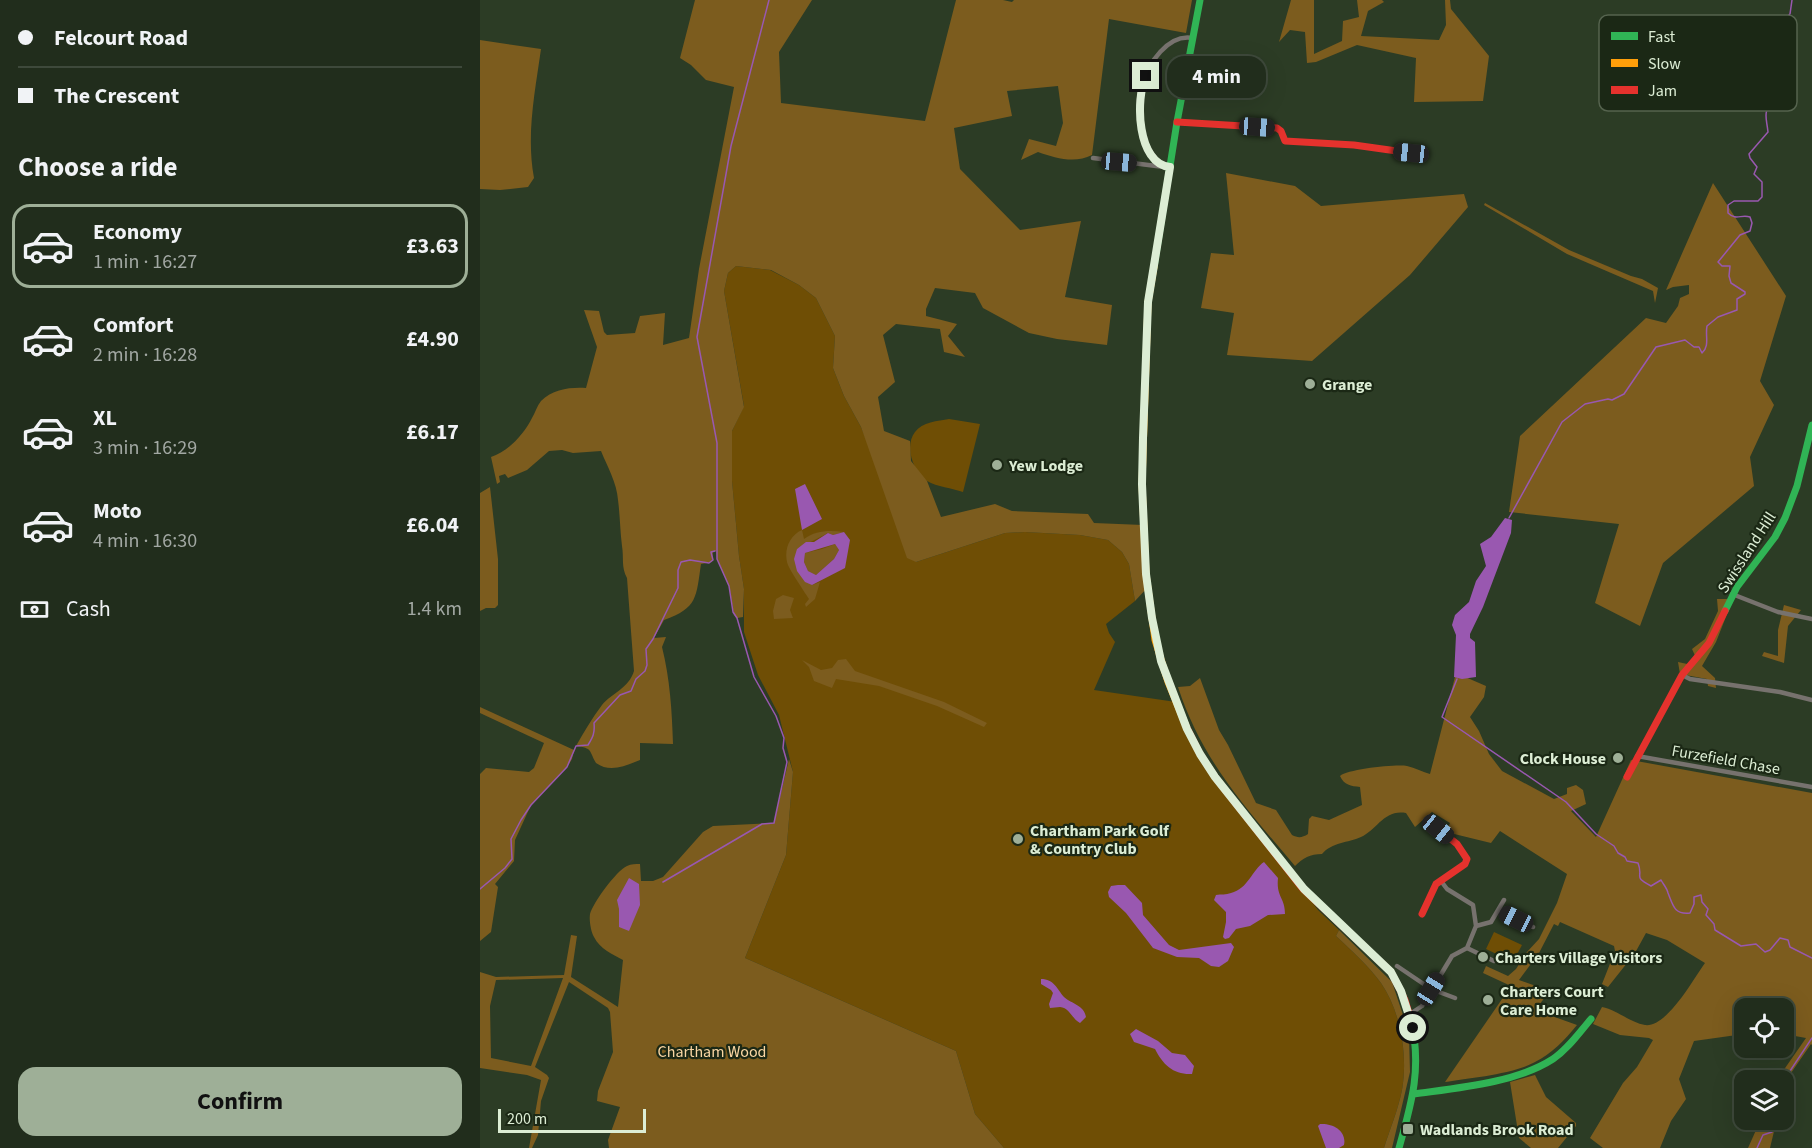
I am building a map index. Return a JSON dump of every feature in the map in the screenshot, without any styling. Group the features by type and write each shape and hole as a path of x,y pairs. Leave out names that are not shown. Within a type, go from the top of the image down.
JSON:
{"street":[{"path":"1200,0 1167,167 1148,302 1142,484 1146,574 1152,618 1161,661 1187,729 1215,777 1304,889 1391,972 1397,982 1410,1014 1416,1055 1414,1094 1399,1148"},
{"path":"1167,167 1151,154 1142,131 1139,112 1142,85 1162,50 1177,39 1193,38"},
{"path":"1177,122 1276,128 1281,131 1285,141 1354,145 1411,153"},
{"path":"1093,158 1167,167"},
{"name":"Swissland Hill","path":"1627,777 1682,675 1709,643 1732,594 1776,537 1797,486 1812,425"},
{"path":"1732,594 1778,612 1812,619"},
{"path":"1682,675 1690,679 1780,692 1812,700"},
{"name":"Furzefield Chase","path":"1637,756 1812,787"},
{"path":"1422,914 1436,884 1465,864 1467,859 1457,844 1438,829"},
{"path":"1410,1014 1422,1006 1452,956 1467,948 1476,926 1473,905 1447,889 1441,881"},
{"path":"1476,926 1491,922 1504,900"},
{"path":"1499,910 1533,927"},
{"path":"1467,948 1494,961"},
{"path":"1397,966 1431,989 1455,998"},
{"path":"1414,1094 1532,1070 1556,1057 1591,1019"}],"shaded area":[{"path":"736,266 770,270 799,285 816,298 835,336 833,368 844,396 861,427 916,562 1005,533 1025,532 1080,535 1108,540 1122,552 1129,564 1135,601 1106,624 1115,642 1094,690 1176,702 1200,754 1318,910 1339,930 1336,936 1381,983 1394,1007 1401,1035 1404,1063 1402,1090 1384,1148 1004,1148 975,1114 956,1051 745,958 786,855 793,772 779,715 758,675 744,632 744,589 732,481 732,431 744,406 724,291 728,273"},
{"path":"949,419 980,424 963,492 927,481 914,465 910,451 912,438 918,429 930,422"},
{"path":"805,484 822,519 802,530 795,489"},
{"path":"1505,518 1512,520 1511,533 1483,607 1470,634 1470,638 1475,642 1476,677 1462,679 1454,677 1456,635 1452,625 1455,615 1469,602 1476,581 1486,566 1480,544 1491,537"},
{"path":"844,532 850,540 845,568 812,585 805,582 797,571 794,559 797,549 806,542 814,542 828,533 833,535","holes":["835,544 839,550 834,559 816,575 808,571 804,562 805,553"]},
{"path":"1264,862 1278,878 1278,889 1285,914 1268,915 1250,926 1236,929 1229,938 1225,939 1223,937 1226,912 1214,900 1216,895 1229,894 1242,888"},
{"path":"629,878 639,884 640,905 629,931 619,927 617,900"},
{"path":"1125,885 1142,903 1143,915 1169,945 1179,950 1231,943 1234,947 1228,961 1219,967 1211,966 1199,958 1177,957 1153,948 1126,913 1109,897 1108,892 1111,886"},
{"path":"1494,932 1522,945 1513,962 1486,949"},
{"path":"1041,979 1052,983 1064,997 1083,1010 1086,1017 1080,1023 1063,1008 1050,1008 1053,993 1041,984"},
{"path":"1136,1029 1158,1041 1172,1053 1185,1055 1194,1066 1192,1074 1174,1071 1165,1064 1155,1049 1134,1042 1130,1034"},
{"path":"1320,1124 1338,1129 1343,1136 1344,1145 1339,1148 1326,1148 1318,1126"}],"green space":[{"path":"695,0 812,0 779,52 781,103 925,121 956,0 1012,2 1014,0 1192,0 1186,33 1109,19 1092,155 1072,160 1038,152 1021,160 1029,139 1056,146 1063,123 1058,86 1007,91 1012,116 954,128 960,169 1020,230 1081,221 1065,297 1112,305 1107,345 1029,333 983,308 975,293 935,288 926,309 926,316 957,324 948,336 965,357 944,352 940,329 896,324 883,335 895,382 878,397 884,431 910,441 911,461 927,481 941,517 995,504 1012,511 1088,514 1094,523 1143,525 1147,588 1135,601 1129,564 1122,552 1108,540 1080,535 1005,533 916,562 907,558 861,427 844,396 833,368 835,336 816,298 799,285 771,270 736,266 728,273 724,291 744,407 732,431 732,481 744,589 743,617 737,618 734,615 729,586 717,559 716,551 713,551 712,562 701,564 696,593 689,606 675,616 664,620 654,638 666,637 662,647 670,695 673,744 640,743 640,760 618,768 607,768 596,763 588,749 576,746 602,705 628,682 634,671 627,578 623,566 619,506 614,481 601,451 573,453 562,450 549,451 527,470 508,478 505,474 499,476 500,482 497,484 491,457 509,447 520,436 546,397 562,390 586,388 597,347 584,310 599,311 604,332 607,335 635,333 640,316 665,313 663,345 689,338 699,269 734,87 706,80 680,58"},
{"path":"1291,0 1314,0 1314,54 1342,41 1343,21 1359,17 1357,0 1382,0 1384,2 1368,11 1361,36 1439,40 1446,25 1445,0 1450,0 1451,9 1489,56 1483,101 1414,102 1416,58 1357,45 1316,62 1307,63 1305,32 1290,30 1279,42"},
{"path":"480,40 541,49 531,130 534,178 528,187 500,190 480,189"},
{"path":"1226,173 1295,186 1321,206 1464,194 1468,207 1410,275 1312,361 1227,355 1234,313 1201,308 1211,253 1234,255"},
{"path":"1713,183 1786,296 1760,381 1774,405 1750,457 1754,486 1663,563 1640,626 1595,603 1619,524 1509,512 1520,436 1646,318 1666,323 1678,306 1680,298 1689,294 1689,285 1666,290"},
{"path":"1485,203 1569,250 1642,279 1658,288 1655,303 1653,291 1567,254 1484,205"},
{"path":"490,487 498,559 498,605 495,608 480,611 480,493"},
{"path":"802,530 804,539 823,531 844,532 833,535 828,533 797,549 812,585 820,582 815,599 806,607 805,604 809,599 790,569 786,557 791,539"},
{"path":"835,544 839,550 834,559 816,575 808,571 804,562 805,553"},
{"path":"783,595 794,598 790,610 793,618 774,619 776,599"},
{"path":"1717,599 1727,599 1731,604 1716,642 1702,666 1715,678 1716,688 1708,686 1707,679 1680,674 1678,662 1692,665 1697,660 1692,649 1705,639 1718,611"},
{"path":"1784,605 1801,610 1788,626 1784,663 1762,656 1764,652 1778,656 1778,630"},
{"path":"846,659 855,671 944,702 987,723 984,727 937,706 879,686 836,679 832,688 814,681 809,667 802,660 821,670 832,668 838,660"},
{"path":"1456,673 1486,686 1484,697 1470,717 1489,754 1502,771 1554,799 1567,794 1567,788 1576,785 1583,790 1586,804 1571,811 1596,837 1631,760 1812,793 1812,1045 1793,1070 1784,1070 1806,1038 1794,1036 1794,998 1734,998 1734,1035 1694,1041 1679,1079 1686,1099 1671,1121 1660,1148 1603,1148 1590,1138 1623,1083 1637,1067 1653,1040 1620,1035 1593,1024 1602,1007 1640,1024 1653,1024 1671,1011 1705,963 1667,940 1646,933 1635,953 1608,987 1602,984 1615,951 1614,946 1560,922 1558,926 1554,924 1539,953 1519,980 1550,991 1535,1010 1577,1025 1552,1051 1526,1066 1492,1075 1445,1082 1511,986 1483,973 1486,966 1508,976 1516,969 1539,939 1557,903 1567,874 1500,831 1491,843 1446,832 1450,823 1432,812 1415,827 1406,813 1392,814 1367,834 1335,845 1322,854 1307,857 1295,866 1227,783 1200,738 1178,687 1190,686 1200,678 1219,730 1256,803 1276,810 1292,835 1296,837 1308,834 1309,819 1312,816 1329,820 1362,805 1360,787 1346,783 1340,776 1345,773 1401,766 1430,774"},
{"path":"480,707 574,750 567,767 531,805 515,840 514,861 495,884 498,887 491,932 480,941 480,774 486,768 529,772 534,768 544,743 480,713"},
{"name":"Chartham Wood","path":"789,759 793,772 786,855 745,958 956,1051 975,1114 1004,1148 609,1148 608,1140 620,1107 597,1101 598,1091 613,1052 610,1012 608,1008 569,982 535,1067 549,1078 541,1101 538,1135 532,1148 529,1148 541,1080 527,1075 480,1068 480,972 496,977 564,975 571,935 577,936 571,977 618,1007 623,960 600,945 593,935 590,920 590,914 611,880 622,869 635,864 640,864 641,881 653,881 663,877 703,832 713,826 774,823","holes":["563,978 531,1066 491,1058 490,1006 496,980"]},
{"path":"1339,930 1392,982 1407,1027 1410,1072 1392,1148 1384,1148 1398,1105 1404,1077 1403,1049 1398,1021 1394,1007 1381,983 1336,936"},
{"path":"1535,1075 1546,1097 1576,1123 1558,1148 1531,1148 1519,1138 1510,1082"},
{"path":"1756,1130 1774,1130 1770,1148 1748,1148"}],"waterway":[{"path":"663,882 762,824 774,823 787,762 783,748 784,738 776,716 754,677 737,618 733,612 729,586 717,559 717,443 697,337 731,146 769,0"},
{"path":"1789,15 1792,0"},
{"path":"1509,518 1562,422 1585,404 1612,400 1624,394 1656,347 1685,340 1694,347 1699,347 1702,353 1707,344 1707,326 1718,317 1737,310 1737,299 1745,292 1731,283 1730,266 1722,266 1718,262 1740,235 1750,231 1752,223 1750,217 1736,217 1728,213 1728,205 1734,201 1758,201 1762,197 1762,182 1754,174 1757,167 1749,154 1768,132 1767,111"},
{"path":"480,889 512,859 511,839 531,805 567,767 576,746 588,745 593,735 594,723 620,695 631,691 636,679 645,671 646,649 678,588 678,570 681,562 690,560 709,563 713,560 711,552 715,551"},
{"path":"1457,679 1442,717 1566,802 1596,834 1614,846 1627,861 1638,863 1642,880 1651,886 1661,880 1677,911 1690,913 1694,897 1701,895 1702,902 1708,909 1706,915 1714,924 1715,930 1741,946 1756,944 1765,952 1770,950 1780,938 1788,940 1790,947 1812,958"},
{"path":"1791,1070 1812,1038"},
{"path":"1757,1148 1763,1135 1772,1130"}],"traffic: fast":[{"path":"1154,267 1177,122 1200,0"},
{"path":"1725,611 1737,587 1775,537 1785,518 1797,486 1812,425"},
{"path":"1414,1094 1467,1087 1522,1074 1553,1059 1591,1019"},
{"path":"1399,1148 1414,1085 1416,1054 1411,1020"}],"traffic: slow":[{"path":"1154,267 1148,302 1142,484 1146,574 1155,640 1168,682 1186,726"}],"traffic: jam":[{"path":"1177,122 1277,128 1281,131 1285,141 1354,145 1411,153"},
{"path":"1627,777 1682,675 1709,643 1725,611"},
{"path":"1186,726 1215,777 1303,889 1391,972 1405,1000 1411,1020"},
{"path":"1422,914 1436,884 1465,864 1467,859 1457,844 1438,829"}],"place":[{"name":"Grange","path":"1310,384"},
{"name":"Yew Lodge","path":"997,465"},
{"name":"Clock House","path":"1618,758"},
{"name":"Chartham Park Golf & Country Club","path":"1018,839"},
{"name":"Charters Village Visitors","path":"1483,957"},
{"name":"Charters Court Care Home","path":"1488,1000"},
{"name":"Wadlands Brook Road","path":"1408,1129"}],"route":[{"path":"1146,76 1139,99 1142,131 1151,154 1164,166 1170,167 1150,279 1143,438 1143,525 1146,574 1155,640 1187,729 1215,777 1304,889 1391,972 1401,991 1413,1028"}]}
